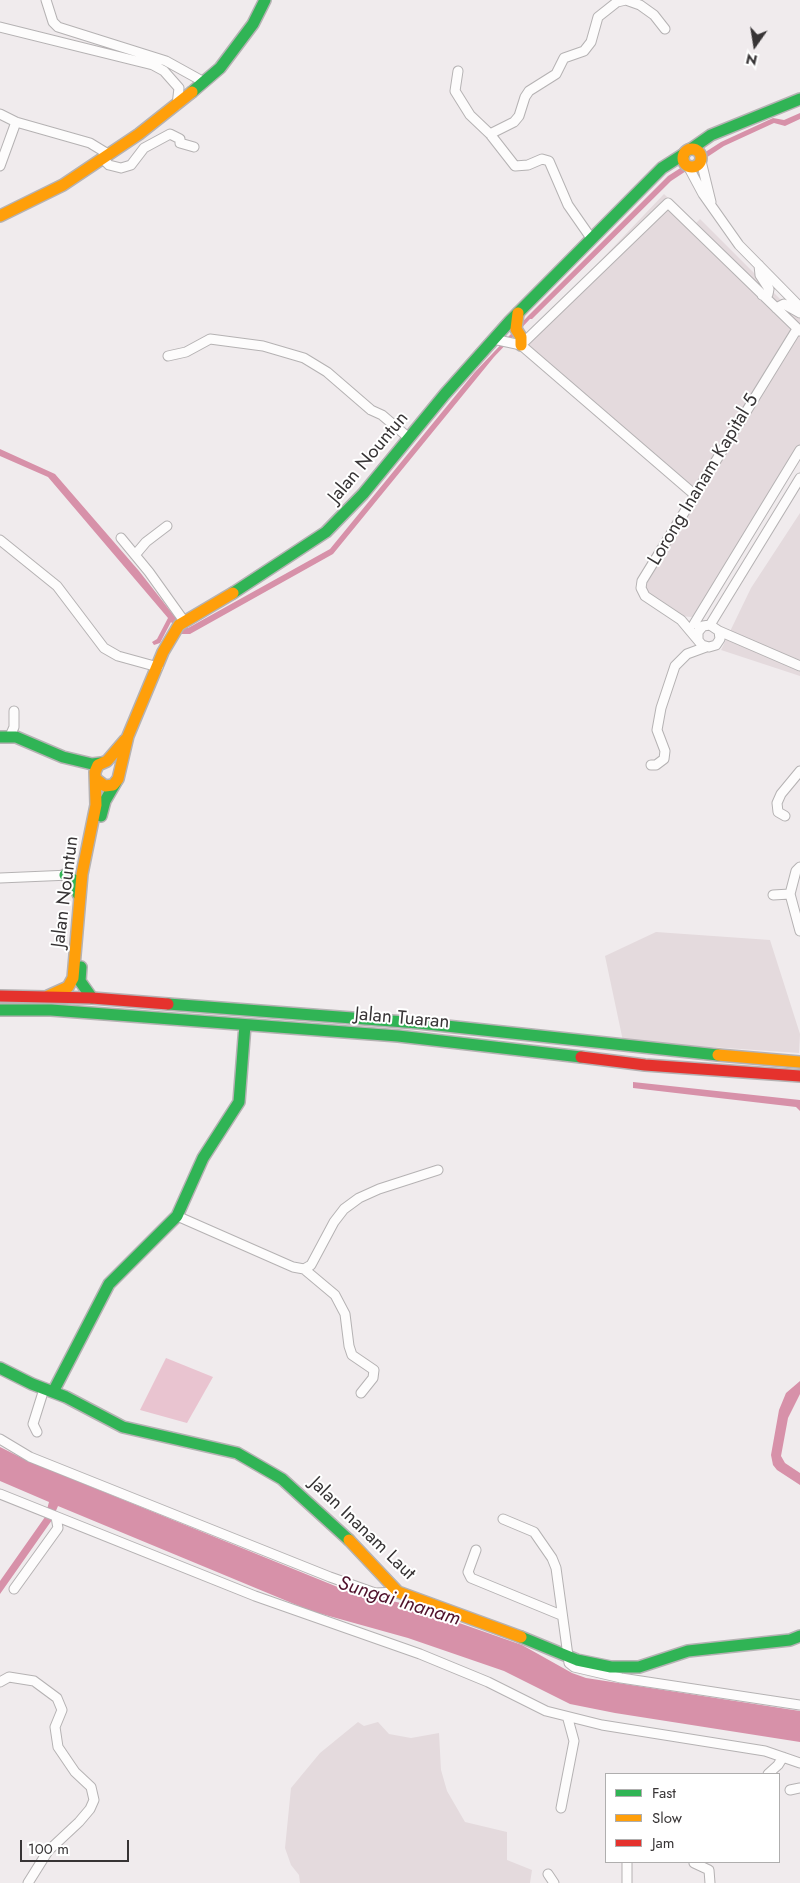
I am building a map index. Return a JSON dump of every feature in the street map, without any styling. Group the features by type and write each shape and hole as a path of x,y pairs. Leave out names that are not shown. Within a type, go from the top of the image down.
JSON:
{"street":[{"path":"46,0 53,22 58,27 166,61 204,82"},
{"path":"0,216 44,196 139,134 177,105 220,68 253,24 265,0"},
{"path":"490,134 514,122 519,116 529,91 556,74 564,58 584,51 591,42 598,17 617,2 626,0 640,5 654,15 666,29"},
{"path":"0,27 153,65 164,71 179,88 177,105"},
{"path":"458,72 455,91 470,115 490,134 515,166 528,165 542,159 549,162 575,218 591,238"},
{"name":"Jalan Nountun","path":"92,998 80,982 88,887 100,821 105,801 118,777 128,736 175,630 184,621 248,584 326,532 363,494 493,339 591,238 642,190 664,174 692,158 726,130 800,99"},
{"path":"0,114 16,122 90,143 105,156 109,165 121,168 131,165 144,148 170,134 180,139 180,143 194,147"},
{"path":"0,166 16,122"},
{"path":"692,158 712,207"},
{"path":"692,158 712,207 739,245 800,307"},
{"path":"520,345 668,203 799,330"},
{"path":"759,265 760,275 769,289 768,294 762,295"},
{"path":"772,305 781,289"},
{"path":"772,305 784,304 800,313"},
{"path":"518,313 516,329 521,337 520,345"},
{"name":"Lorong Inanam Kapital 5","path":"698,639 681,620 645,596 641,588 642,582 799,330"},
{"path":"168,356 186,352 210,338 264,346 291,353 317,364 409,438"},
{"path":"493,339 520,345 696,495"},
{"path":"703,625 776,489 800,450"},
{"path":"709,647 698,639 698,632 800,478"},
{"path":"135,555 146,542 167,526"},
{"path":"121,538 184,621"},
{"path":"0,540 58,586 104,648 118,656 158,667"},
{"name":"Lorong Inanam Kapital 5","path":"681,620 703,625"},
{"path":"703,625 800,666"},
{"path":"709,647 718,642 719,632"},
{"path":"651,765 656,765 664,759 665,750 657,730 661,708 675,666 687,654 731,638"},
{"path":"3,738 14,727 14,711"},
{"name":"Jalan Nountun","path":"48,996 65,989 71,983 82,874 96,805 96,768 128,736"},
{"path":"3,738 16,740 95,777 105,786 118,777 113,763 92,764 63,757 3,738"},
{"path":"785,816 778,812 777,803 781,794 800,770"},
{"path":"0,878 82,874 85,871 100,821"},
{"path":"62,874 74,870 84,861"},
{"path":"800,867 796,871 790,894 800,931"},
{"path":"62,874 76,881 80,906"},
{"path":"773,896 790,894"},
{"name":"Jalan Tuaran","path":"0,996 92,998 419,1023 646,1049 800,1062"},
{"name":"Jalan Tuaran","path":"0,1010 51,1010 423,1038 672,1067 771,1072 800,1076"},
{"path":"37,1432 33,1424 48,1391 109,1284 177,1216 203,1158 240,1102 245,1025"},
{"path":"771,1072 800,1083"},
{"path":"304,1269 311,1264 334,1222 344,1210 359,1198 379,1189 438,1170"},
{"path":"177,1216 293,1267 304,1269 336,1295 345,1314 352,1355 374,1370 373,1378 361,1393"},
{"name":"Jalan Inanam Laut","path":"0,1368 124,1427 184,1443 237,1453 282,1478 342,1532 398,1592 593,1665 639,1667 688,1651 790,1640 800,1636"},
{"path":"0,1440 30,1457 330,1577 376,1593 398,1592"},
{"path":"0,1494 265,1599 420,1654 488,1682 533,1707 568,1718 733,1744 800,1763"},
{"path":"14,1589 58,1528 56,1517"},
{"path":"503,1519 534,1532 548,1550 556,1568 568,1662 574,1667 585,1671 800,1705"},
{"path":"476,1550 468,1572 474,1580 561,1615"},
{"path":"0,1682 9,1677 34,1681 57,1698 62,1710 55,1727 58,1747 74,1772 91,1787 94,1800 90,1809 79,1822 48,1851 28,1883"},
{"path":"561,1808 574,1742 568,1718"},
{"path":"769,1773 783,1757"},
{"path":"790,1790 800,1788"},
{"path":"627,1863 627,1883"},
{"path":"694,1863 709,1870 710,1883"},
{"path":"548,1874 554,1883"}],"shaded area":[{"path":"800,113 800,119 785,126 774,123 724,146 671,181 530,319 494,357 333,554 190,634 182,634 171,622 160,643 154,645 152,642 157,639 168,618 48,477 0,456 0,449 55,474 139,571 175,617 188,628 330,549 474,373 528,316 668,176 721,142 773,118 784,120"},
{"path":"664,194 695,224 700,219 800,319 800,459 702,618 681,616 649,594 645,586 696,498 652,464 517,348"},
{"path":"800,513 800,676 721,650 751,588"},
{"path":"656,932 770,940 800,1034 799,1053 623,1041 605,956"},
{"path":"633,1082 800,1100 800,1111 796,1107 633,1088"},
{"path":"166,1358 213,1377 187,1423 140,1410"},
{"path":"800,1381 800,1394 788,1418 781,1456 785,1463 800,1473 800,1485 777,1470 773,1465 771,1455 779,1410 786,1393"},
{"path":"0,1447 28,1461 345,1590 405,1604 522,1645 572,1673 586,1678 800,1711 800,1742 615,1713 570,1704 504,1671 408,1638 311,1611 58,1506 52,1520 0,1594 0,1581 45,1517 49,1502 0,1481"},
{"path":"358,1722 364,1726 378,1722 389,1734 411,1738 439,1733 441,1770 447,1791 465,1822 507,1832 507,1860 532,1870 530,1883 300,1883 299,1875 291,1865 285,1848 291,1788 320,1753"}],"traffic: fast":[{"path":"192,92 220,68 253,24 265,0"},
{"path":"691,149 711,135 800,99"},
{"path":"233,593 326,532 363,494 445,394 510,321 662,168 684,154"},
{"path":"0,737 16,737 63,757 92,764 101,763"},
{"path":"101,816 105,801 116,782"},
{"path":"65,875 76,881 78,894"},
{"path":"81,967 80,981 92,998"},
{"path":"168,1004 418,1023 718,1055"},
{"path":"0,1010 51,1010 398,1036 581,1057"},
{"path":"53,1392 109,1284 177,1216 203,1158 239,1102 245,1025"},
{"path":"0,1368 32,1384 66,1397 123,1427 237,1453 282,1479 349,1540"},
{"path":"521,1637 577,1660 611,1667 639,1667 688,1651 790,1640 800,1636"}],"traffic: slow":[{"path":"0,216 63,185 139,134 192,92"},
{"path":"692,149 698,152 701,158 698,164 692,167 686,164 683,158 686,152 692,149"},
{"path":"518,313 516,329 521,337 521,345"},
{"path":"96,779 105,786 113,785 118,779 128,736 163,652 179,625 233,593"},
{"path":"48,996 68,987 73,978 82,874 96,805 95,772 98,765 107,761 125,740"},
{"path":"718,1055 800,1062"},
{"path":"349,1540 398,1592 521,1637"}],"traffic: jam":[{"path":"0,996 92,998 168,1004"},
{"path":"581,1057 645,1065 800,1076"}],"water label":[{"name":"Sungai Inanam","path":"399,1602"}]}
